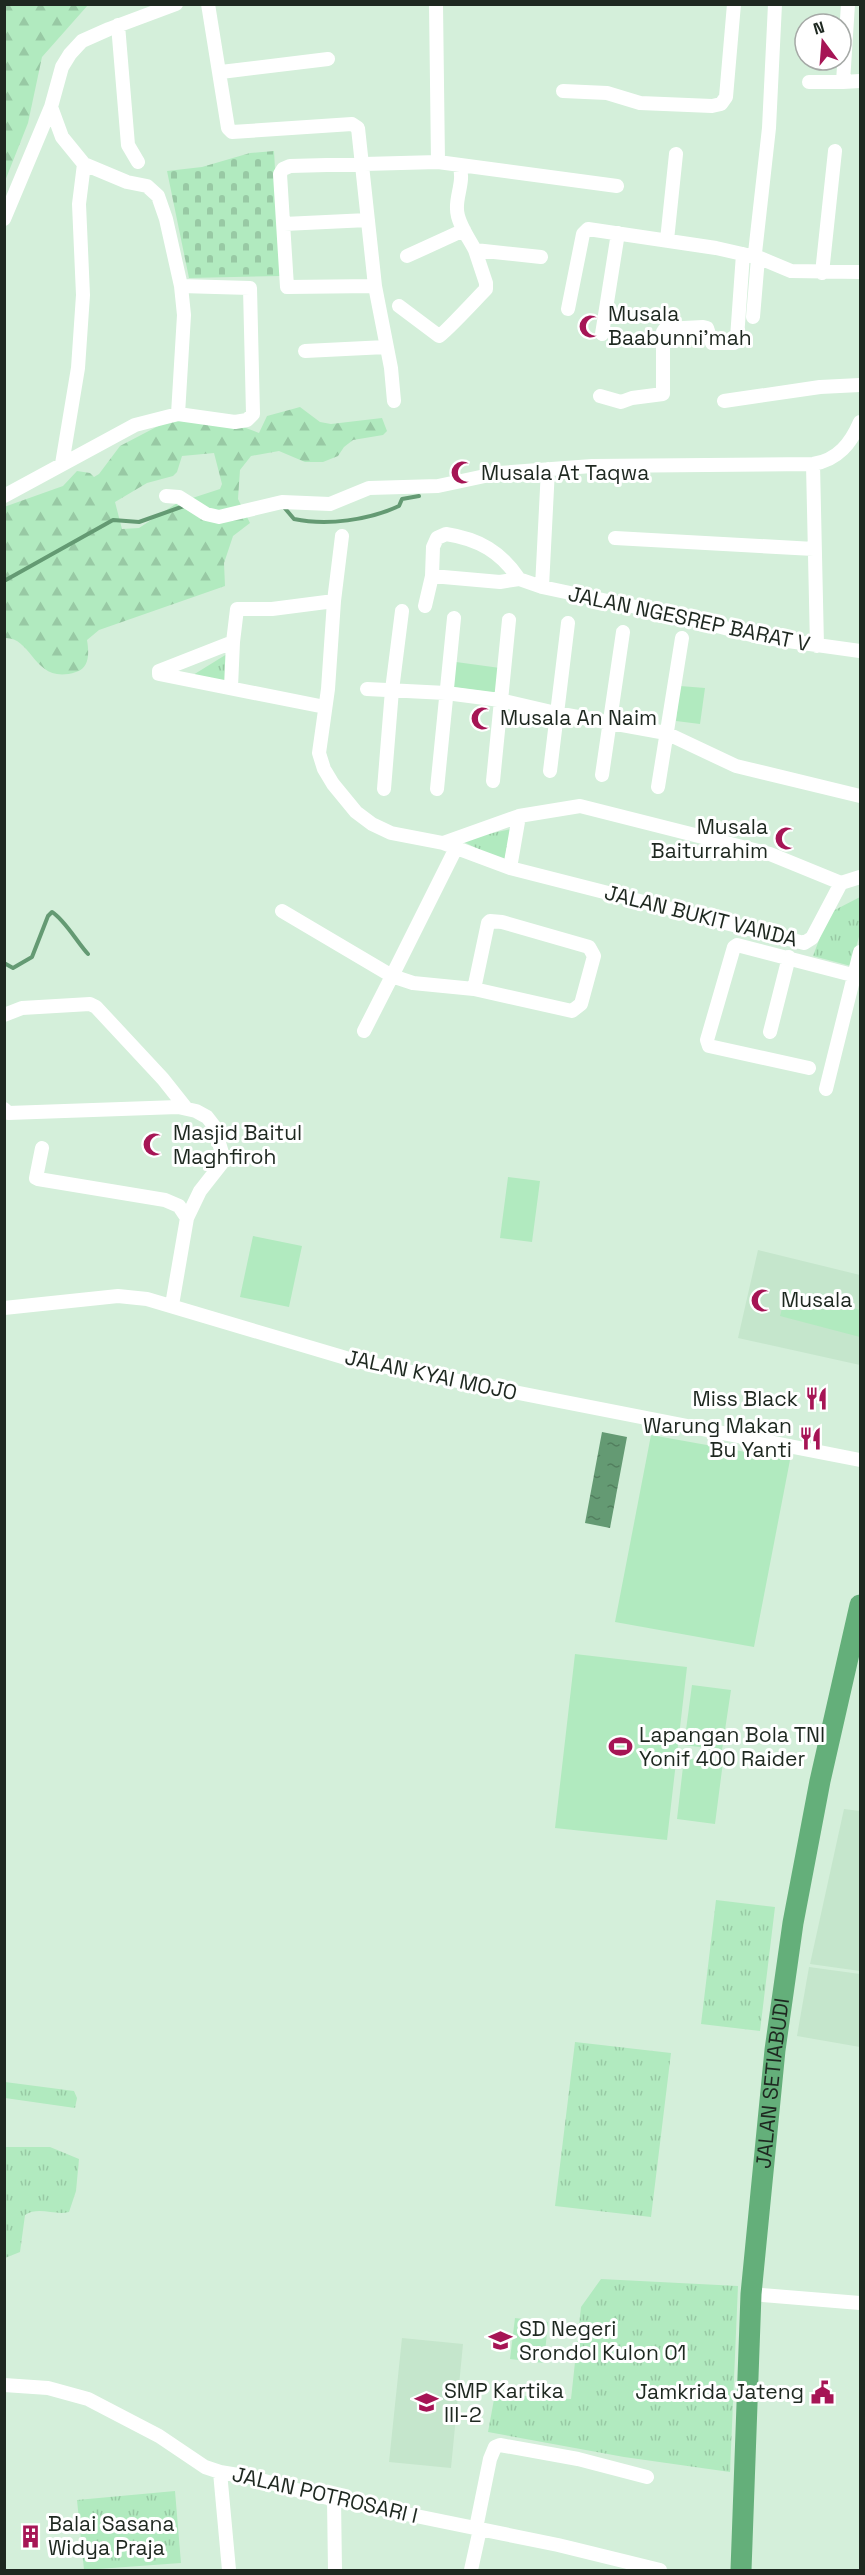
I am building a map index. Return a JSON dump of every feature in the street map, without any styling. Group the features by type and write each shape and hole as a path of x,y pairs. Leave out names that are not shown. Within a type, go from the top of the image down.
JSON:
{"highway":[{"name":"JALAN SETIABUDI","path":"741,2571 751,2294 775,2050 793,1923 820,1781 861,1605"}],"street":[{"path":"4,219 51,107 62,67 70,54 82,41 176,4"},
{"path":"208,4 221,72 228,128 232,132 352,124 358,128 375,286 394,401"},
{"path":"436,4 438,162"},
{"path":"563,91 607,93 640,103 712,106 721,104 726,97 734,4"},
{"path":"600,396 621,402 632,398 663,394 663,332 665,329 707,328 712,343 734,343 737,338 752,255 769,128 775,4"},
{"path":"843,82 848,4"},
{"path":"118,25 128,145 138,162"},
{"path":"221,72 328,59"},
{"path":"809,82 861,81"},
{"path":"51,107 62,137 84,164 127,182 147,186 158,196 166,219 181,286 184,331 178,414"},
{"path":"822,273 835,151"},
{"path":"667,240 676,154"},
{"path":"375,286 287,287 280,174 283,169 290,166 438,162 617,186"},
{"path":"62,464 78,368 83,295 79,204 84,164"},
{"path":"399,306 439,336 444,334 453,320 486,289 475,250 464,230 456,207 461,177 459,165"},
{"path":"284,224 368,220"},
{"path":"407,256 464,230"},
{"path":"568,309 584,230 667,240 752,255 791,271 861,273"},
{"path":"602,334 618,233"},
{"path":"475,250 540,256"},
{"path":"752,255 753,316"},
{"path":"4,495 125,429 178,414 235,422 246,420 253,414 255,404 250,288 181,286"},
{"path":"305,351 386,347"},
{"path":"724,401 820,387 861,385"},
{"path":"166,496 179,497 207,514 219,516 282,502 330,504 369,488 438,486 499,473 592,466 813,464 839,454 861,422"},
{"path":"813,464 817,646"},
{"path":"542,587 548,470"},
{"path":"425,606 432,576 434,547 437,538 446,534 484,544 510,565 519,579 500,582 432,576"},
{"name":"JALAN BUKIT VANDA","path":"342,536 320,753 324,769 333,784 356,812 372,824 391,833 449,845 510,868 804,942 812,938 841,884"},
{"path":"615,537 814,549"},
{"name":"JALAN NGESREP BARAT V","path":"519,579 542,587 683,617 759,637 861,651"},
{"path":"231,687 237,609 272,609 334,601"},
{"path":"384,789 392,690 402,611"},
{"path":"437,789 454,618"},
{"path":"492,781 509,620"},
{"path":"550,771 568,623"},
{"path":"602,775 623,632"},
{"path":"658,788 682,638"},
{"path":"233,642 159,671 159,674 325,707"},
{"path":"367,689 446,693 500,700 556,713 666,733 736,766 861,796"},
{"path":"364,1031 392,976 449,845 519,816 572,807 588,807 771,854 841,884 861,877"},
{"path":"510,868 519,816"},
{"path":"282,911 392,976 431,986 474,989 572,1011 581,1004 594,956 589,947 521,927 490,921 474,989"},
{"path":"809,1068 709,1046 707,1043 735,945 857,976"},
{"path":"826,1089 857,976 861,952"},
{"path":"770,1032 789,957"},
{"path":"4,1015 22,1008 90,1004 163,1079 186,1108"},
{"path":"4,1109 8,1113 186,1108 201,1114 210,1121 222,1153 222,1163 200,1191 187,1218 172,1305"},
{"path":"42,1148 36,1178 38,1179 165,1200 179,1206 187,1218"},
{"name":"JALAN KYAI MOJO","path":"4,1308 118,1296 172,1305 356,1361 861,1460"},
{"path":"751,2294 861,2303"},
{"name":"JALAN POTROSARI I","path":"4,2385 48,2388 87,2399 159,2436 205,2467 220,2472 250,2477 334,2499 478,2528 612,2565 660,2571"},
{"path":"471,2571 492,2451 500,2445 578,2459 647,2477"},
{"path":"220,2472 229,2571"},
{"path":"334,2499 335,2571"}],"shaded area":[{"path":"758,1250 860,1275 860,1365 738,1338"},
{"path":"844,1809 860,1811 860,1971 810,1964"},
{"path":"809,1967 860,1974 860,2047 797,2036"},
{"name":"SMP Kartika III-2","path":"402,2338 463,2344 451,2468 389,2462"}],"green space":[{"path":"5,4 88,5 42,57 28,123 5,181"},
{"path":"274,151 281,276 189,278 167,171 202,167 250,153"},
{"path":"300,407 320,422 331,424 382,418 387,431 383,435 353,440 338,456 323,462 305,462 279,451 251,456 240,470 238,499 250,523 233,536 224,563 225,586 99,630 87,640 88,659 81,670 62,675 51,672 42,667 22,645 5,638 4,507 63,486 77,471 90,473 94,477 99,474 120,446 164,423 187,420 215,422 259,433 267,416","holes":["214,453 222,484 220,489 177,503 139,528 122,529 115,502 147,483 173,476 177,472 182,456"]},
{"path":"227,654 225,682 193,675"},
{"path":"456,662 500,668 497,693 453,687"},
{"path":"680,686 705,688 700,724 676,721"},
{"path":"511,829 504,862 460,840"},
{"path":"860,897 860,933 851,966 813,956 829,913"},
{"path":"508,1177 540,1181 532,1242 500,1238"},
{"path":"253,1236 302,1246 289,1307 240,1297"},
{"path":"787,1290 860,1310 860,1337 780,1316"},
{"path":"651,1435 790,1460 754,1647 615,1622"},
{"name":"Lapangan Bola TNI Yonif 400 Raider","path":"575,1654 687,1667 667,1840 555,1828"},
{"path":"692,1685 731,1690 722,1750 684,1745"},
{"path":"684,1758 723,1762 715,1824 677,1819"},
{"path":"716,1900 775,1907 760,2031 701,2024"},
{"path":"575,2042 671,2053 651,2217 555,2206"},
{"path":"5,2082 74,2091 77,2098 75,2108 5,2098"},
{"path":"5,2147 50,2147 79,2159 76,2191 69,2212 36,2211 25,2215 20,2252 5,2258"},
{"path":"601,2279 738,2286 730,2472 624,2457 488,2432 495,2394 571,2399 581,2307"},
{"path":"515,2318 548,2322 544,2363 510,2359"},
{"path":"175,2491 181,2563 84,2570 77,2500"}],"water":[{"path":"602,1432 627,1437 610,1528 585,1523"}],"waterway":[{"path":"283,506 294,519 334,522 375,515 399,506 402,499 419,496"},
{"path":"4,581 113,520 139,522 184,506"},
{"path":"4,963 13,968 32,957 48,916 52,912 66,925 88,954"}],"place":[{"name":"Musala Baabunni'mah","path":"590,326"},
{"name":"Musala At Taqwa","path":"463,473"},
{"name":"Musala An Naim","path":"482,718"},
{"name":"Musala Baiturrahim","path":"786,839"},
{"name":"Masjid Baitul Maghfiroh","path":"155,1145"},
{"name":"Musala","path":"763,1300"},
{"name":"Miss Black","path":"816,1399"},
{"name":"Warung Makan Bu Yanti","path":"810,1438"},
{"name":"Lapangan Bola TNI Yonif 400 Raider","path":"621,1747"},
{"name":"SD Negeri Srondol Kulon 01","path":"501,2341"},
{"name":"Jamkrida Jateng","path":"822,2392"},
{"name":"SMP Kartika III-2","path":"426,2403"},
{"name":"Balai Sasana Widya Praja","path":"30,2536"}]}
